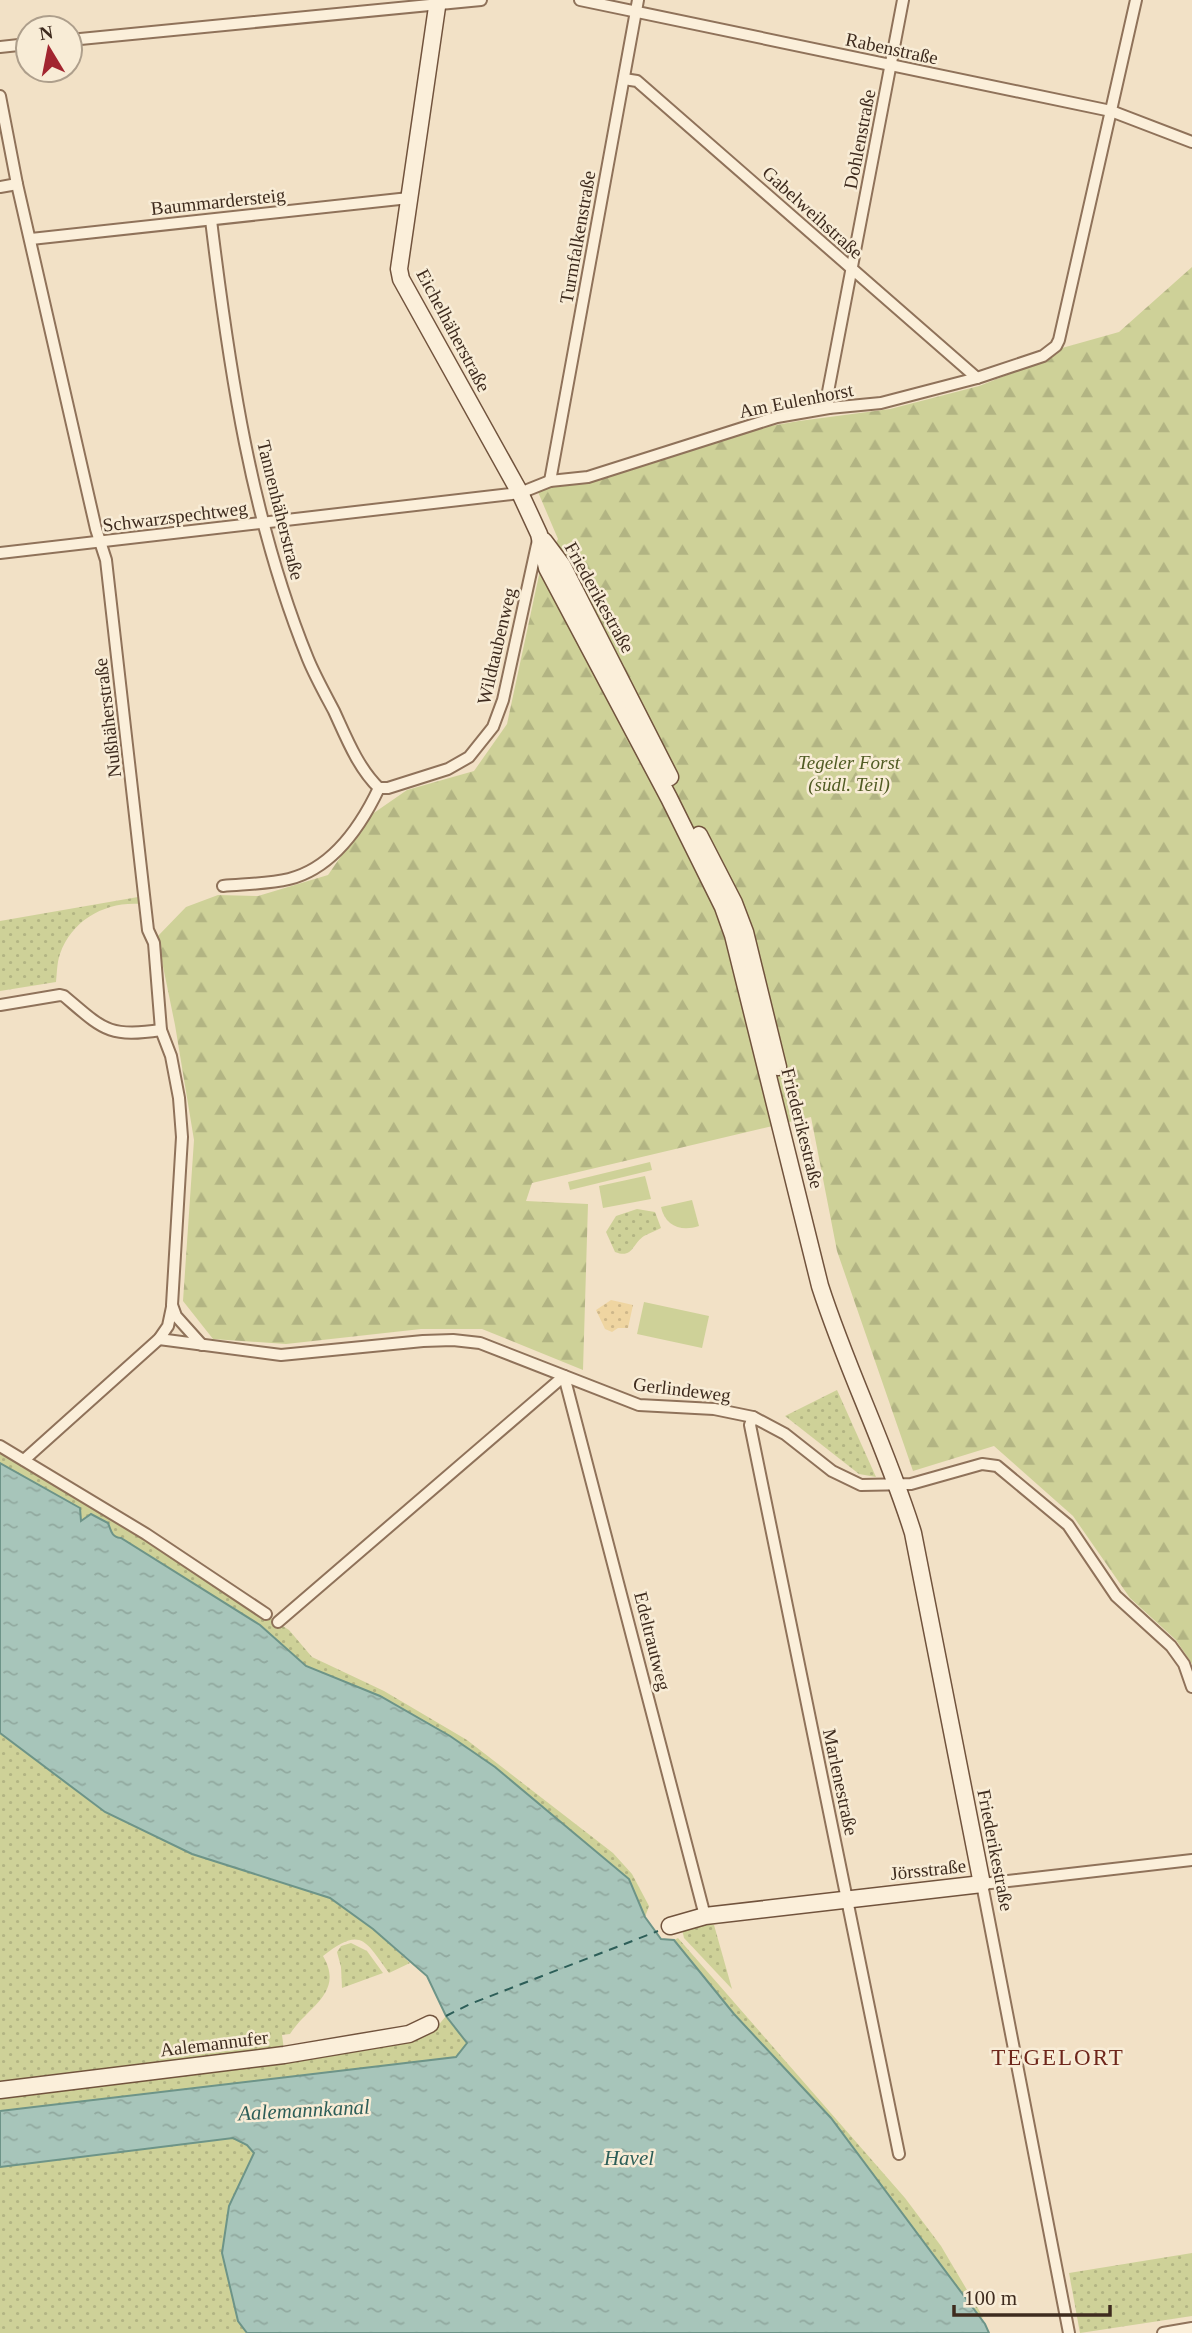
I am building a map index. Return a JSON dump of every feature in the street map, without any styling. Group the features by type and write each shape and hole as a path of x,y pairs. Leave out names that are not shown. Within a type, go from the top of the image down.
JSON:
{"street":[{"path":"84,39 438,2 481,0"},
{"name":"Rabenstraße","path":"580,0 637,6 890,66 1111,111 1192,142"},
{"name":"Dohlenstraße","path":"829,408 827,397 903,0"},
{"name":"Am Eulenhorst","path":"520,494 550,481 588,477 777,417 881,403 977,378 1043,356 1056,346 1136,0"},
{"name":"Eichelhäherstraße","path":"438,2 399,269 401,279 520,494 539,534"},
{"name":"Turmfalkenstraße","path":"550,481 637,6"},
{"name":"Gabelweihstraße","path":"624,79 637,80 977,378"},
{"name":"Nußhäherstraße","path":"0,96 17,184 106,560 148,930 154,943 161,1030 174,1068 182,1138 172,1304 169,1326 159,1339"},
{"path":"0,187 17,184"},
{"name":"Baummardersteig","path":"31,239 409,198"},
{"name":"Tannenhäherstraße","path":"211,220 234,388 264,523 283,588 309,660 349,743 371,780 379,788"},
{"name":"Schwarzspechtweg","path":"0,554 520,494"},
{"name":"Wildtaubenweg","path":"379,788 388,788 448,769 469,757 493,727 503,700 539,534"},
{"name":"Friederikestraße","path":"539,534 562,565 734,903 745,932 829,1283 847,1338 857,1382 913,1533 1069,2333"},
{"path":"223,887 288,879 312,869 345,842 364,818 379,788"},
{"path":"0,1004 60,995 99,1026 115,1032 143,1033 161,1030"},
{"path":"172,1304 176,1316 198,1341"},
{"path":"24,1460 159,1339"},
{"name":"Gerlindeweg","path":"159,1339 198,1341 281,1355 453,1340 492,1346 639,1405 714,1409 754,1417 785,1434 841,1477 861,1485 911,1484 982,1464 997,1466 1068,1525 1116,1596 1171,1646 1184,1664 1192,1687"},
{"path":"278,1622 564,1376"},
{"name":"Edeltrautweg","path":"564,1376 705,1916"},
{"name":"Marlenestraße","path":"754,1417 750,1425 899,2154"},
{"path":"0,1446 150,1536 266,1614"},
{"name":"Jörsstraße","path":"670,1926 705,1916 1192,1860"},
{"name":"Aalemannufer","path":"0,2090 284,2055 409,2034 430,2024"},
{"path":"1163,2333 1192,2328"}],"green space":[{"name":"Tegeler Forst (südl. Teil)","path":"1192,267 1192,1664 1176,1640 1130,1598 1073,1516 994,1446 913,1471 837,1251 811,1117 532,1183 526,1201 588,1204 583,1370 482,1329 421,1329 286,1344 213,1339 183,1301 194,1140 157,937 186,907 218,895 258,896 328,875 368,817 407,790 474,771 507,724 539,575 558,539 538,492 588,481 742,431 890,409 979,386 1046,360 1062,348 1119,332"},
{"path":"138,897 139,904 114,906 81,923 65,942 60,954 56,982 0,991 0,921"},
{"path":"650,1162 652,1170 570,1190 568,1182"},
{"path":"645,1176 651,1199 603,1208 599,1186"},
{"path":"692,1200 699,1226 680,1228 670,1223 663,1214 661,1207"},
{"path":"637,1209 655,1212 661,1228 640,1239 629,1252 615,1252 606,1232 616,1216"},
{"path":"644,1302 709,1316 702,1348 637,1334"},
{"path":"837,1390 876,1477 859,1474 785,1416"},
{"path":"0,1448 289,1630 312,1657 384,1691 467,1740 613,1853 632,1874 649,1906 645,1917 629,1879 495,1767 450,1736 380,1696 306,1666 260,1625 116,1537 109,1531 109,1524 92,1514 81,1521 80,1508 0,1463"},
{"path":"0,1733 105,1812 192,1854 330,1898 373,1929 410,1963 389,1973 368,1945 361,1941 354,1939 336,1947 323,1956 329,1969 327,1990 290,2034 282,2035 284,2050 0,2086"},
{"path":"714,1925 732,1989 684,1938 682,1929"},
{"path":"678,1938 905,2198 941,2246 983,2317 980,2319 831,2118 734,2014 674,1940"},
{"path":"351,1943 367,1951 383,1973 342,1988 337,1952 341,1946"},
{"path":"446,2016 467,2043 456,2057 0,2111 0,2090 431,2034"},
{"path":"233,2138 254,2152 229,2206 238,2321 247,2333 0,2333 0,2167"},
{"path":"1192,2253 1192,2316 1080,2333 1069,2273"}],"sand":[{"path":"611,1300 633,1305 628,1328 618,1328 612,1332 605,1329 596,1310"}],"water":[{"path":"0,1463 80,1508 81,1521 91,1514 108,1523 115,1536 260,1625 306,1666 380,1696 450,1736 495,1767 629,1879 645,1917 661,1939 674,1940 734,2014 831,2118 985,2324 989,2333 247,2333 238,2321 222,2253 229,2206 254,2153 247,2145 233,2138 0,2167 0,2111 456,2057 467,2043 446,2016 427,1976 373,1929 330,1898 192,1854 105,1812 0,1733"}],"ferry route":[{"path":"446,2016 470,2004 658,1931"}],"district":[{"name":"TEGELORT","path":"1058,2057"}],"water label":[{"name":"Aalemannkanal","path":"304,2110"},
{"name":"Havel","path":"629,2158"}]}
